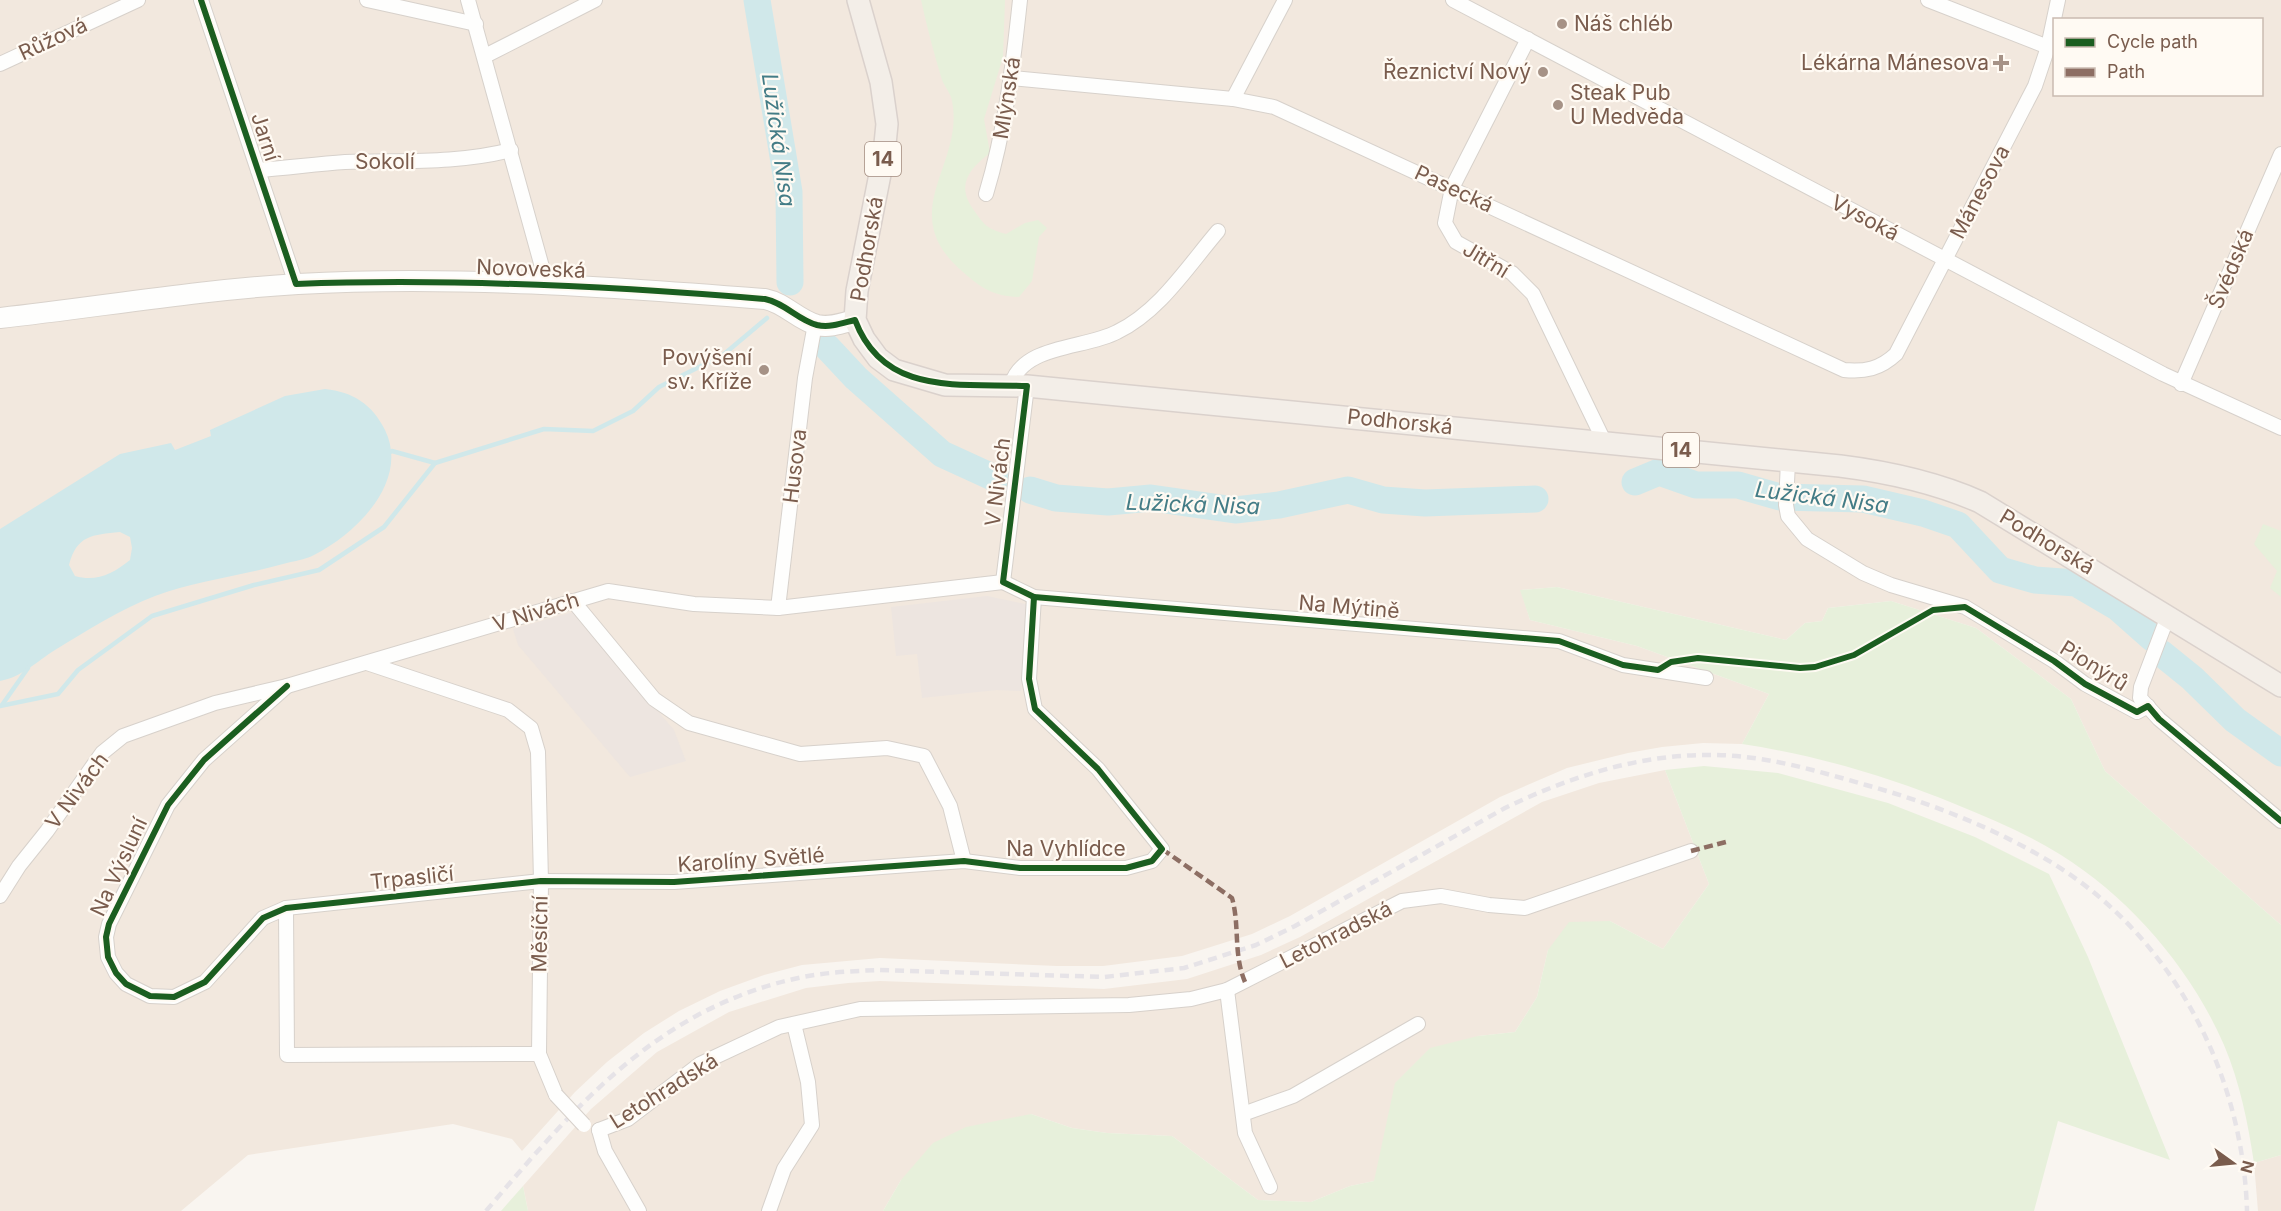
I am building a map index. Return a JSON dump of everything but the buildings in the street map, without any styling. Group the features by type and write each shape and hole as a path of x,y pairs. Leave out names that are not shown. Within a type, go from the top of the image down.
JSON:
{"main road":[{"name":"Podhorská","path":"858,0 880,82 887,124 884,154 857,291 855,320 871,348 894,370 945,385 1018,386 1605,442 1788,471 1851,467 1911,478 1954,491 2052,544 2281,686"}],"street":[{"name":"Růžová","path":"0,64 138,0"},
{"name":"Jarní","path":"201,0 296,284"},
{"path":"367,0 476,24"},
{"path":"468,0 547,285"},
{"path":"485,56 595,0"},
{"name":"Mlýnská","path":"986,194 996,160 1012,78 1020,0"},
{"path":"1233,99 1285,0"},
{"name":"Vysoká","path":"1453,0 2181,384 2281,429"},
{"path":"1928,0 2048,47"},
{"name":"Mánesova","path":"2054,18 2058,0"},
{"name":"Mánesova","path":"1875,369 1896,354 2030,96 2048,47 2053,24"},
{"name":"Jitřní","path":"1528,39 1452,188 1445,223 1456,242 1512,273 1533,294 1605,442"},
{"name":"Pasecká","path":"1012,78 1233,99 1274,107 1834,365 1858,372 1875,369"},
{"name":"Sokolí","path":"258,170 345,162 434,162 486,156 511,150"},
{"name":"Švédská","path":"2181,384 2281,154"},
{"path":"1018,386 1016,370 1055,350 1083,345 1118,332 1162,299 1218,231"},
{"name":"Novoveská","path":"0,318 296,284 391,281 547,285 765,299 783,305 815,324"},
{"path":"815,324 830,326 855,320"},
{"name":"Husova","path":"778,608 805,378 815,324"},
{"name":"V Nivách","path":"0,896 19,866 47,831 102,753 123,736 215,703 368,663 608,591 694,604 778,608 1003,582 1018,386"},
{"name":"Pionýrů","path":"1788,471 1786,505 1793,524 1807,539 1863,573 1891,585 1965,607 2054,661 2085,684 2137,712 2148,706"},
{"name":"Na Mýtině","path":"1003,582 1034,597 1559,641 1623,665 1706,678"},
{"name":"Na Vyhlídce","path":"964,861 1020,868 1126,868 1152,861 1162,849 1098,769 1035,710 1029,679 1034,597"},
{"path":"573,601 654,699 689,723 800,754 887,748 924,756 950,806 964,861"},
{"name":"Pionýrů","path":"2168,616 2141,687 2140,698 2159,719 2281,821"},
{"name":"Měsíční","path":"368,663 508,710 531,728 538,752 541,881 539,1054 556,1095 584,1125 599,1130"},
{"name":"Na Výsluní","path":"286,908 263,918 205,982 174,997 150,996 126,984 116,973 108,957 106,937 109,924 168,805 204,760 287,686"},
{"name":"Letohradská","path":"599,1130 628,1119 700,1064 778,1027 860,1009 1129,1005 1191,999 1227,990 1402,901 1441,896 1489,905 1525,908 1691,852"},
{"name":"Karolíny Světlé","path":"541,881 674,882 964,861"},
{"name":"Trpasličí","path":"286,908 541,881"},
{"path":"286,908 287,1055 539,1054"},
{"path":"1227,990 1245,1133 1270,1187"},
{"path":"769,1211 784,1169 812,1125 808,1082 794,1023"},
{"path":"1243,1114 1293,1096 1418,1024"},
{"path":"599,1130 605,1151 639,1211"}],"shaded area":[{"path":"0,0 2281,0 2281,925 2105,771 2071,699 1976,628 1891,601 1828,608 1822,621 1805,623 1786,640 1557,587 1521,590 1530,620 1637,646 1769,694 1742,744 1703,743 1662,747 1567,768 1500,797 1290,916 1252,934 1182,956 1103,966 880,958 802,965 764,975 720,991 679,1011 644,1033 607,1062 575,1092 522,1151 512,1139 453,1124 248,1155 181,1211 0,1211"},
{"path":"987,596 1030,605 1021,691 997,690 922,698 917,654 896,656 891,607"},
{"path":"573,612 674,730 686,761 630,777 518,645 513,629"},
{"path":"1665,770 1709,884 1663,949 1610,921 1548,950 1537,997 1515,1032 1478,1036 1374,1181 1350,1186 1311,1202 1258,1200 1172,1136 1107,1133 1072,1128 1031,1114 901,1180 883,1211 528,1211 523,1186 591,1109 657,1052 729,1012 806,988 848,983 880,981 1104,989 1187,979 1261,955 1300,937 1542,802 1599,783"},
{"path":"2281,1155 2281,1211 2258,1211 2254,1163"}],"green space":[{"path":"921,0 1005,0 1003,57 984,119 990,153 971,171 965,185 968,200 986,226 1006,234 1025,223 1038,220 1047,228 1039,237 1032,281 1019,297 995,293 970,278 943,250 934,229 932,209 953,125 951,98 942,80"},
{"path":"2263,524 2281,531 2281,597 2270,588 2277,571 2254,544"},
{"path":"1557,587 1786,640 1805,623 1822,621 1828,608 1891,601 1976,628 2071,699 2105,771 2281,925 2281,1155 2254,1163 2235,1074 2224,1045 2194,989 2176,963 2135,914 2087,873 2048,847 2022,834 1929,794 1824,760 1742,744 1769,694 1637,646 1530,620 1520,590"},
{"path":"1704,766 1778,773 1888,803 1975,837 2049,874 2088,957 2170,1160 2058,1121 2034,1211 883,1211 901,1180 933,1143 966,1127 1031,1114 1072,1128 1107,1133 1172,1136 1258,1200 1311,1202 1350,1186 1374,1181 1395,1083 1430,1048 1478,1036 1515,1032 1537,997 1548,950 1569,922 1610,921 1663,949 1709,884 1665,770"},
{"path":"523,1186 528,1211 501,1211"}],"water":[{"path":"325,389 344,393 368,406 380,421 391,449 390,468 385,486 375,504 362,520 330,546 307,558 186,586 142,601 91,628 22,673 0,681 0,529 120,454 171,443 175,450 211,436 210,430 285,396","holes":["120,532 130,537 132,548 130,560 124,565 104,576 90,578 75,576 69,565 72,555 81,542 87,538 110,533"]}],"waterway":[{"name":"Lužická Nisa","path":"757,0 789,192 790,282"},
{"path":"0,706 58,694 78,670 152,616 254,585 319,570 384,527 435,463 544,429 593,431 633,411 659,387 723,355 767,318"},
{"name":"Lužická Nisa","path":"827,347 856,378 942,454 1001,481"},
{"path":"386,454 392,451 435,463"},
{"name":"Lužická Nisa","path":"1635,482 1659,472 1696,485 1738,485 1780,497 1863,499 1923,513 1958,525 2000,570 2035,580 2076,583 2117,607 2152,638"},
{"name":"Lužická Nisa","path":"1030,490 1056,498 1108,502 1151,498 1235,510 1279,505 1348,490 1383,500 1425,503 1535,499"},
{"name":"Lužická Nisa","path":"2161,653 2192,678 2235,720 2281,753"},
{"path":"2,705 28,668"}],"railway":[{"path":"486,1211 553,1134 625,1065 664,1036 706,1011 752,991 803,977 861,971 1104,977 1184,968 1256,945 1295,926 1505,808 1553,787 1602,770 1628,764 1654,759 1706,755 1747,757 1787,764 1890,792 1939,809 2010,839 2054,864 2096,894 2134,930 2166,970 2194,1014 2216,1060 2232,1109 2242,1160 2247,1211"}],"marked path":[{"path":"1691,851 1726,842"},
{"path":"1162,849 1232,898 1239,961 1245,982"}],"cycle path":[{"path":"201,0 296,284 355,282 530,284 765,299 817,325 832,326 855,320 868,345 885,362 904,374 927,381 951,384 1027,386 1003,582 1034,597 1559,641 1623,665 1658,670 1671,662 1698,658 1800,668 1815,667 1854,655 1933,610 1965,607 2054,661 2085,684 2137,712 2148,706 2159,719 2281,821"},
{"path":"287,686 204,760 168,805 109,924 106,937 108,957 116,973 126,984 150,996 174,997 205,982 263,918 286,908 541,881 674,882 964,861 1020,868 1126,868 1152,861 1162,849 1098,769 1035,709 1029,679 1034,597"}],"place":[{"name":"Náš chléb","path":"1562,24"},
{"name":"Lékárna Mánesova","path":"2001,63"},
{"name":"Řeznictví Nový","path":"1543,72"},
{"name":"Steak Pub U Medvěda","path":"1558,105"},
{"name":"Povýšení sv. Kříže","path":"764,370"}]}
